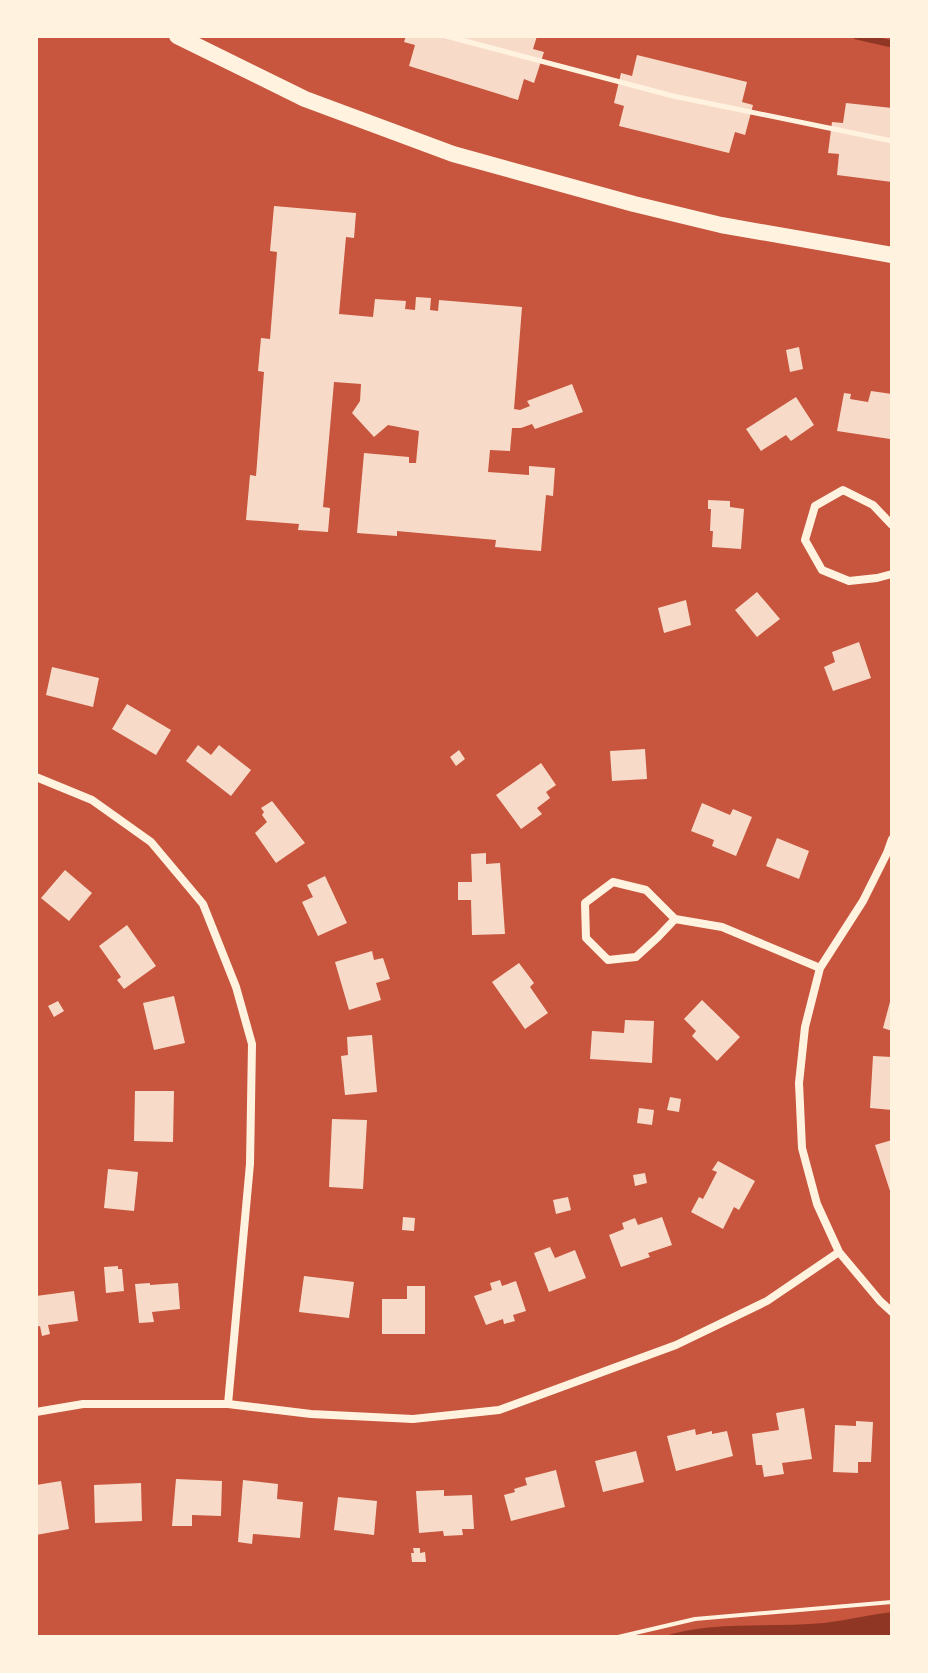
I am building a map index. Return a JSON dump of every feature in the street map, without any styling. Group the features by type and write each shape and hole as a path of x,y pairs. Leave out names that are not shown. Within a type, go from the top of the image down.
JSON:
{"main road":[{"path":"177,36 305,99 453,154 721,225 892,255"}],"street":[{"path":"892,525 873,505 843,490 815,506 805,540 822,570 836,576 849,581 892,574"},
{"path":"36,777 92,800 151,842 203,904 236,987 252,1044 250,1164 228,1404"},
{"path":"892,839 863,901 820,968 805,1027 799,1083 802,1148 817,1204 839,1252 892,1312"},
{"path":"675,919 636,957 608,960 586,938 585,903 613,882 646,890 675,919 722,927 820,968"},
{"path":"36,1412 83,1404 228,1404 311,1414 413,1419 499,1410 676,1345 767,1301 839,1252"}],"lane":[{"path":"446,36 673,96 892,141"}],"path":[{"path":"618,1637 695,1619 892,1602"}],"shaded area":[{"path":"892,1612 892,1637 662,1637 701,1628 824,1623"}],"building":[{"path":"406,36 537,36 533,49 544,52 534,83 524,79 518,100 409,66 415,45 404,42"},
{"path":"637,55 747,82 742,102 753,105 745,135 735,132 729,153 619,126 624,106 614,103 621,73 632,76"},
{"path":"846,103 892,108 892,182 837,175 839,154 828,153 832,122 843,123"},
{"path":"274,206 356,213 354,238 346,237 339,314 373,317 375,299 406,301 405,309 415,310 416,297 431,298 430,310 438,311 439,300 522,307 514,409 530,406 527,401 572,384 583,412 535,429 532,424 512,428 510,451 490,450 488,472 529,475 529,466 555,468 553,496 546,495 541,551 495,547 496,540 397,531 397,536 357,533 364,453 409,457 409,463 416,463 419,431 388,425 374,437 352,413 360,401 361,384 334,382 323,507 330,508 328,532 298,530 299,524 246,520 250,475 256,476 264,372 258,371 261,338 270,339 277,252 270,251"},
{"path":"799,347 803,369 790,372 786,350"},
{"path":"871,391 892,394 890,439 837,431 844,393 851,394 850,399 868,402"},
{"path":"796,397 814,425 791,441 786,435 761,451 746,429"},
{"path":"708,500 730,501 730,507 744,509 741,549 712,547"},
{"path":"757,592 780,619 757,637 735,610"},
{"path":"686,600 691,625 664,633 658,608"},
{"path":"859,642 871,678 833,691 824,667 835,662 832,652"},
{"path":"52,667 99,678 93,707 46,695"},
{"path":"127,704 171,730 156,755 112,729"},
{"path":"198,745 211,755 219,745 251,770 231,796 186,761"},
{"path":"645,749 647,779 612,781 610,751"},
{"path":"459,750 465,759 456,766 450,757"},
{"path":"541,763 556,785 546,792 550,798 537,808 542,814 521,829 496,795"},
{"path":"272,801 305,843 276,863 255,833 267,822 261,808"},
{"path":"702,803 730,815 733,809 752,817 736,856 712,846 714,840 691,831"},
{"path":"777,838 809,851 799,879 766,866"},
{"path":"486,853 486,864 500,863 505,934 472,935 471,900 458,900 458,882 472,882 471,854"},
{"path":"65,870 92,893 69,921 41,898"},
{"path":"325,876 347,923 318,936 302,902 313,897 307,885"},
{"path":"127,925 156,966 124,989 117,980 121,977 99,946"},
{"path":"372,951 374,960 383,958 390,979 376,983 381,1000 349,1010 335,962"},
{"path":"519,963 534,983 530,987 548,1013 525,1029 492,982"},
{"path":"174,996 185,1043 154,1050 143,1003"},
{"path":"892,998 892,1031 883,1028"},
{"path":"702,1000 740,1037 717,1061 692,1036 696,1031 684,1019"},
{"path":"58,1001 64,1011 54,1017 48,1006"},
{"path":"625,1020 654,1021 652,1063 590,1059 592,1031 624,1033"},
{"path":"372,1035 377,1092 345,1095 341,1056 348,1055 347,1037"},
{"path":"873,1056 892,1057 892,1110 870,1108"},
{"path":"135,1091 174,1091 173,1142 134,1141"},
{"path":"670,1097 681,1099 679,1112 667,1110"},
{"path":"639,1108 654,1110 652,1125 637,1123"},
{"path":"332,1119 367,1120 363,1189 329,1187"},
{"path":"892,1140 892,1194 891,1194 875,1145"},
{"path":"718,1161 755,1181 739,1210 734,1207 723,1229 691,1212 699,1197 703,1199 717,1172 712,1170"},
{"path":"108,1169 138,1172 134,1211 104,1208"},
{"path":"645,1173 647,1183 635,1186 633,1175"},
{"path":"568,1197 571,1210 556,1214 553,1200"},
{"path":"403,1217 415,1218 414,1231 402,1230"},
{"path":"662,1217 672,1245 621,1267 609,1235 624,1229 622,1223 635,1218 638,1225"},
{"path":"550,1247 555,1258 575,1250 586,1278 549,1292 534,1253"},
{"path":"118,1266 122,1269 124,1291 106,1293 104,1267"},
{"path":"304,1276 354,1282 349,1318 299,1312"},
{"path":"500,1280 502,1286 516,1281 526,1311 513,1315 515,1321 504,1324 503,1319 486,1325 474,1296 492,1290 490,1283"},
{"path":"178,1283 180,1309 152,1312 154,1322 139,1323 135,1284"},
{"path":"407,1286 425,1286 425,1334 382,1334 382,1299 407,1299"},
{"path":"74,1291 78,1321 48,1325 50,1334 42,1336 40,1326 36,1327 36,1296"},
{"path":"804,1408 812,1459 782,1463 784,1474 764,1477 762,1465 756,1465 752,1434 779,1430 776,1413"},
{"path":"856,1421 873,1422 871,1462 858,1462 858,1473 833,1472 835,1425 856,1426"},
{"path":"695,1429 696,1435 727,1431 733,1456 676,1471 667,1436"},
{"path":"636,1451 644,1482 603,1492 595,1461"},
{"path":"556,1470 565,1507 511,1521 504,1495 527,1485 525,1478"},
{"path":"176,1479 222,1481 221,1516 192,1515 192,1526 172,1526"},
{"path":"243,1480 278,1484 277,1499 303,1502 300,1538 253,1534 252,1544 238,1542"},
{"path":"61,1481 69,1529 36,1535 36,1485"},
{"path":"141,1483 142,1521 95,1523 94,1485"},
{"path":"444,1490 444,1496 472,1495 474,1529 462,1529 463,1535 444,1536 443,1531 419,1533 416,1491"},
{"path":"338,1497 377,1501 374,1535 334,1530"},
{"path":"413,1548 420,1548 420,1553 425,1552 426,1562 412,1562"}],"waterway":[{"path":"857,36 892,44"}]}
